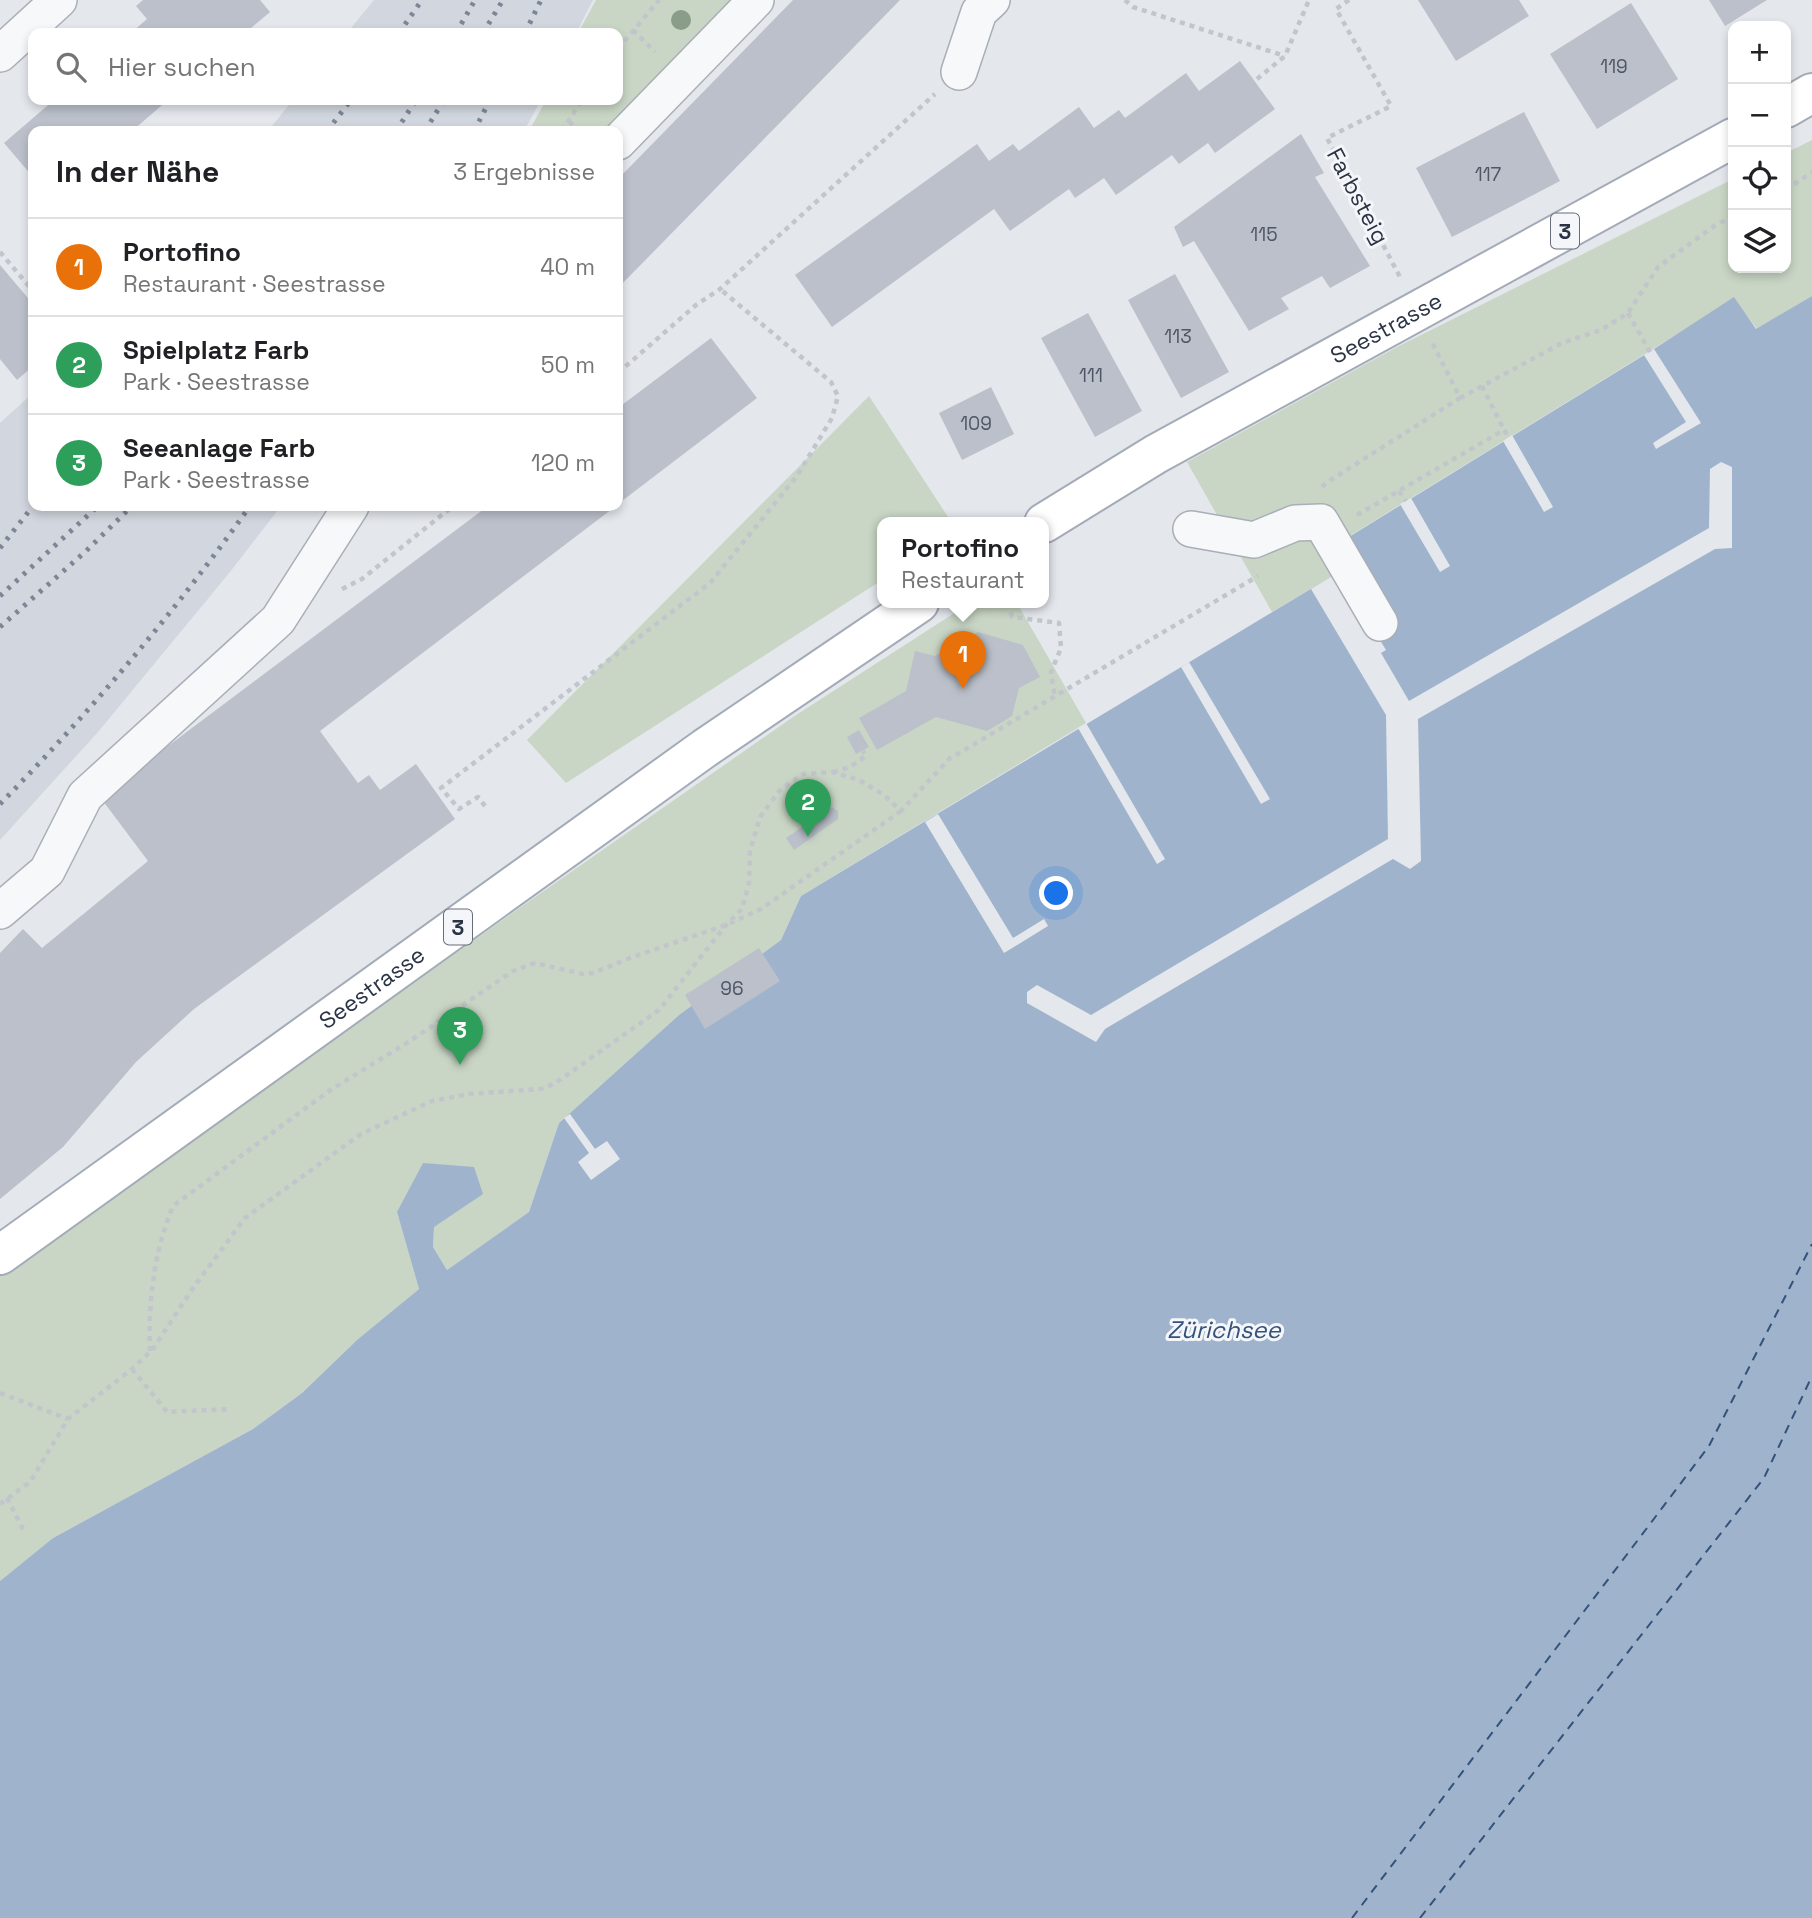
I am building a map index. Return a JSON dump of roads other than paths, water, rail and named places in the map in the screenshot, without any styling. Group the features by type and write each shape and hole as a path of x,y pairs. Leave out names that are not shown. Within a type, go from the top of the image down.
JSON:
{"main road":[{"path":"1791,105 1812,93"},
{"name":"Seestrasse","path":"1049,520 1168,448 1728,141"},
{"name":"Seestrasse","path":"0,1255 705,748 912,608"}],"street":[{"path":"28,28 59,0"},
{"path":"623,137 756,0"},
{"path":"959,72 979,12 992,0"},
{"path":"0,54 28,28"},
{"path":"0,911 47,871 85,796 278,620 348,511"},
{"path":"1191,529 1254,540 1295,523 1321,522 1380,622"}],"water":[{"name":"Zürichsee","path":"1812,296 1812,1918 0,1918 0,1581 53,1538 253,1429 302,1393 357,1340 419,1289 397,1212 423,1163 474,1167 483,1194 434,1227 433,1247 447,1270 529,1212 559,1123 679,1015 781,940 801,896 1339,572 1344,540 1734,297 1756,329"}],"railway":[{"path":"402,28 422,0"},
{"path":"459,28 475,0"},
{"path":"486,28 503,0"},
{"path":"527,28 541,0"},
{"path":"331,126 347,105"},
{"path":"399,126 413,105"},
{"path":"428,126 441,105"},
{"path":"477,126 487,105"},
{"path":"0,548 29,511"},
{"path":"0,596 93,511"},
{"path":"0,627 127,511"},
{"path":"0,804 131,660 246,511"}],"place":[{"name":"Portofino","path":"963,689"},
{"name":"Spielplatz Farb","path":"808,837"},
{"name":"Seeanlage Farb","path":"460,1065"}]}
